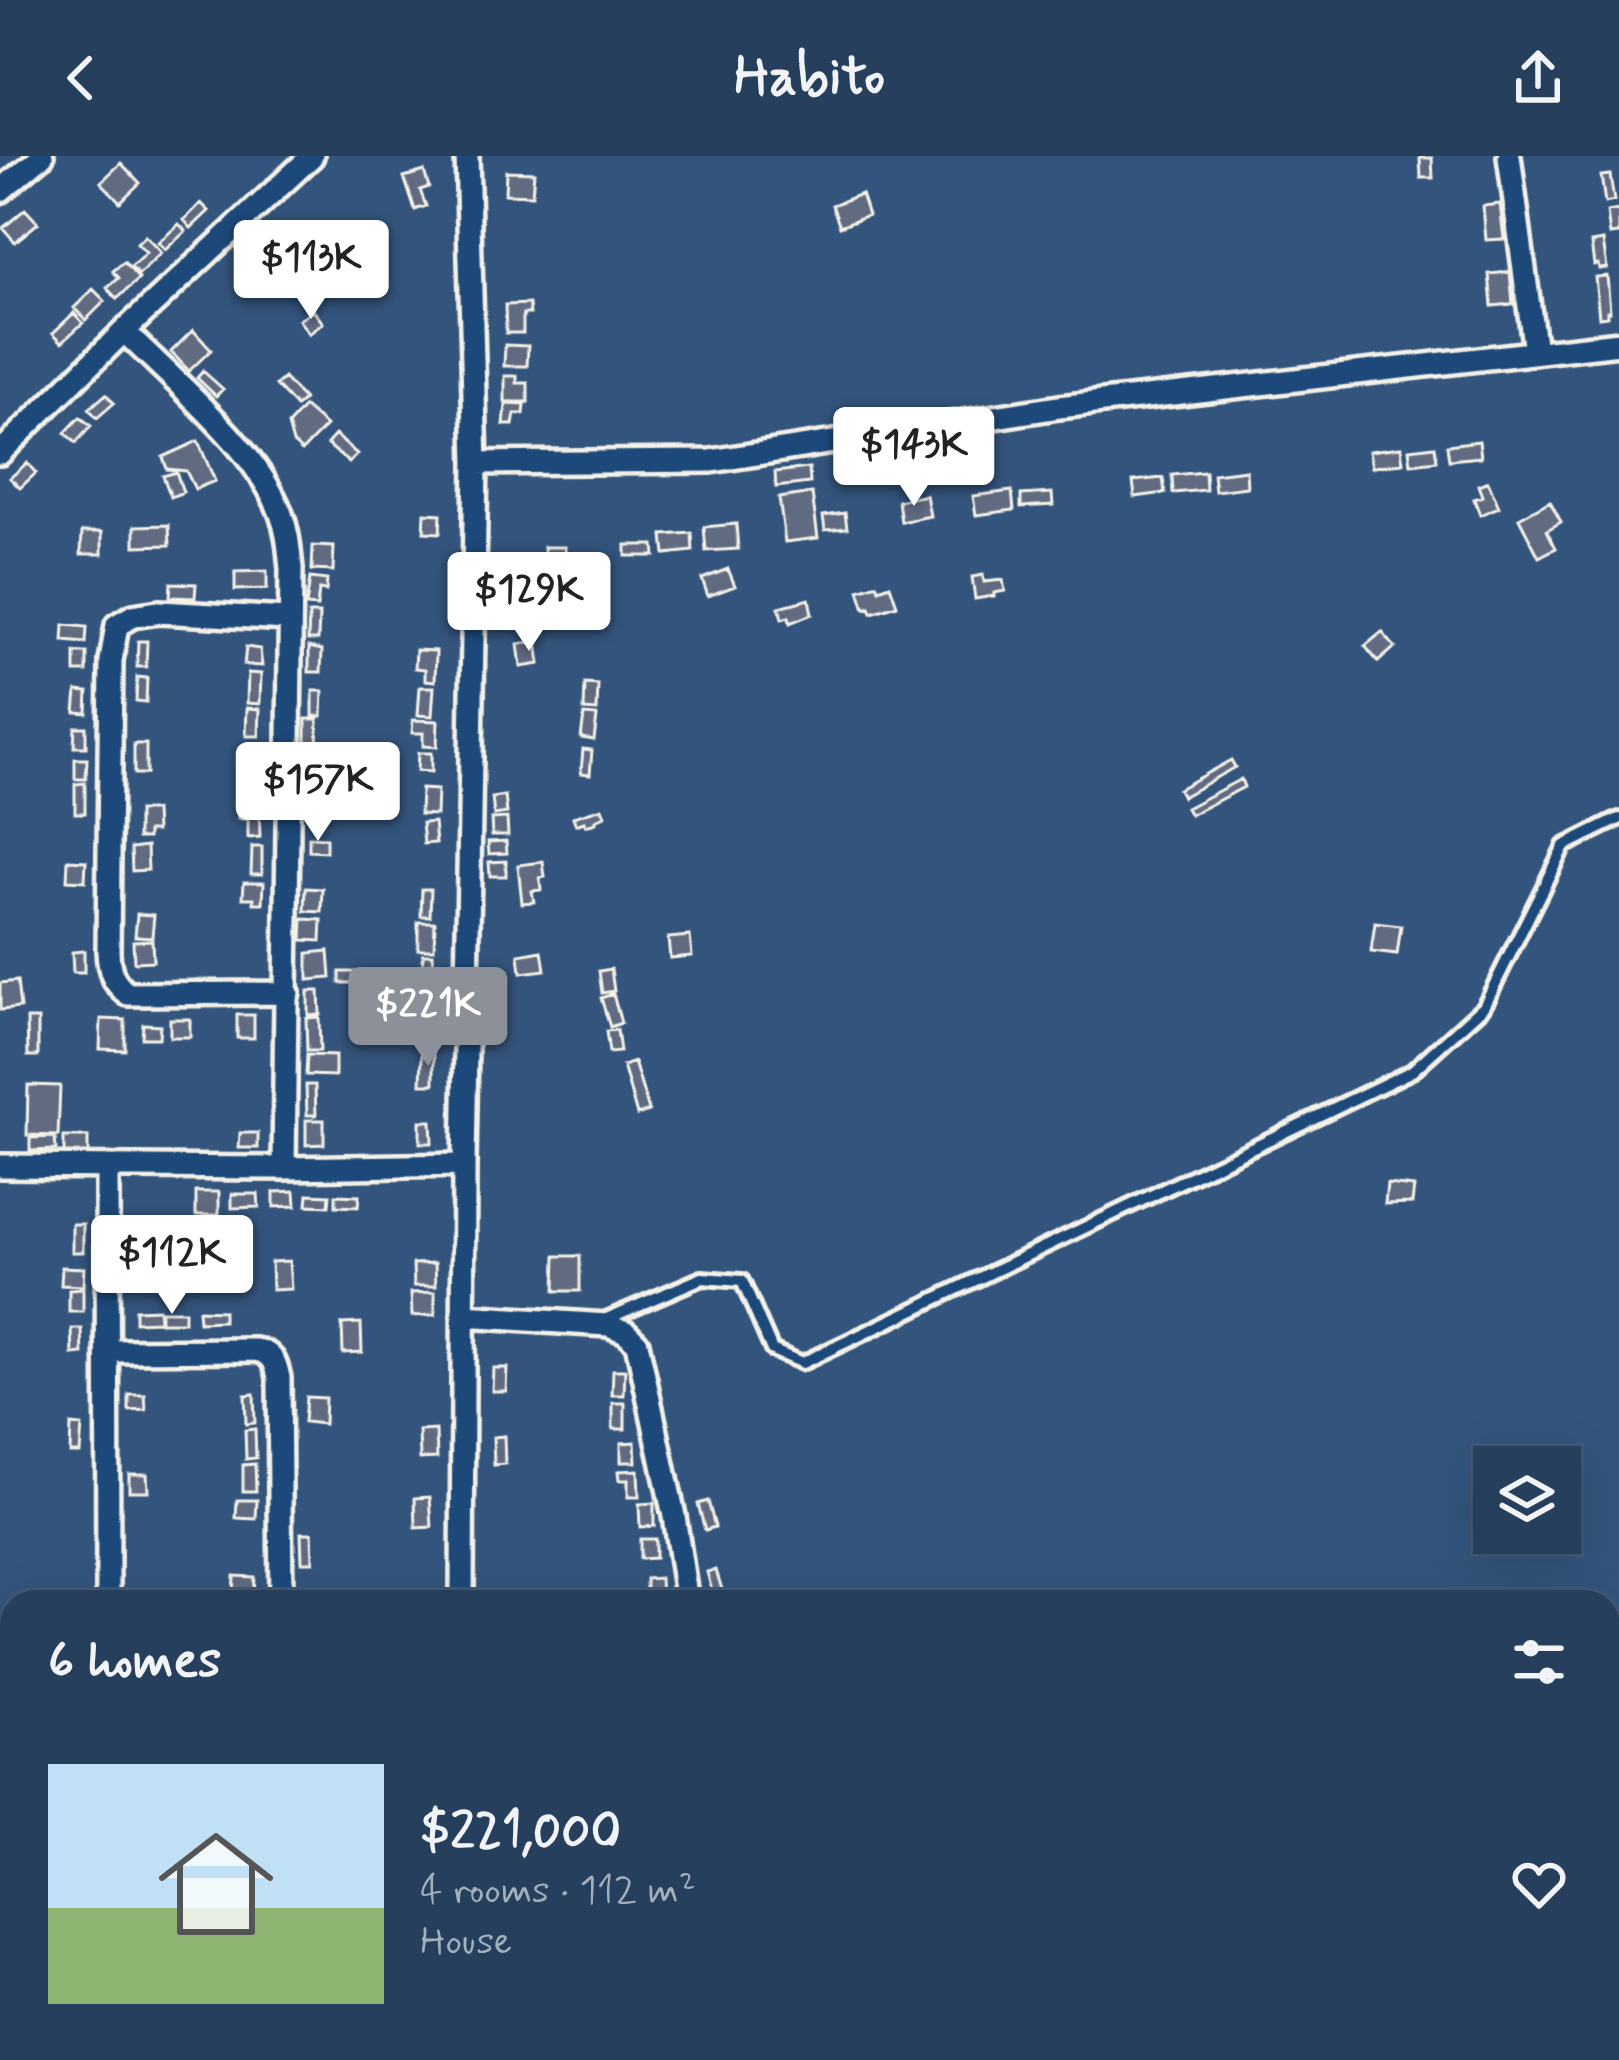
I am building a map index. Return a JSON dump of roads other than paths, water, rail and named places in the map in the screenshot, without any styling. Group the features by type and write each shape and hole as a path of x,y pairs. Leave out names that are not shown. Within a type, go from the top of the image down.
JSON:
{"street":[{"path":"0,190 42,156"},
{"path":"462,1590 476,463 467,156"},
{"path":"1509,156 1535,352"},
{"path":"0,453 300,160"},
{"path":"124,331 240,447 270,489 288,542 284,1168"},
{"path":"476,463 711,461 1059,407 1619,343"},
{"path":"288,993 128,994 115,984 108,951 110,661 117,625 133,616 159,612 289,619"},
{"path":"0,1166 464,1165"},
{"path":"107,1168 108,1590"},
{"path":"463,1316 596,1323 626,1332 637,1342 685,1590"},
{"path":"108,1351 255,1350 272,1358 279,1378 281,1590"}],"lane":[{"path":"596,1323 702,1278 742,1281 772,1350 802,1364 1412,1071 1484,1006 1564,846 1619,819"}]}
